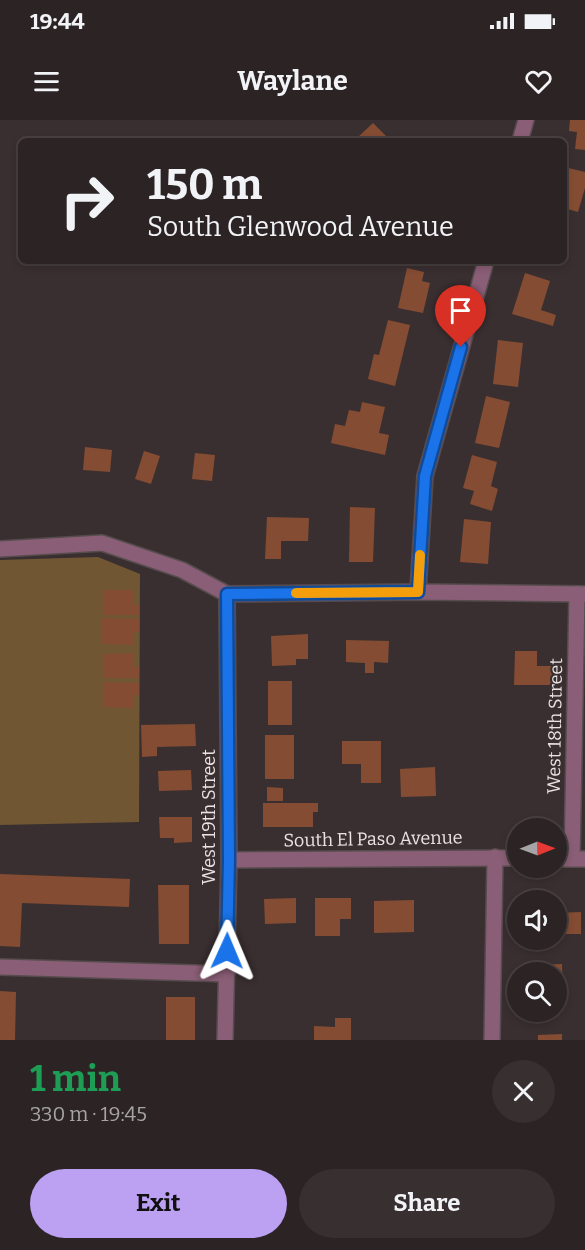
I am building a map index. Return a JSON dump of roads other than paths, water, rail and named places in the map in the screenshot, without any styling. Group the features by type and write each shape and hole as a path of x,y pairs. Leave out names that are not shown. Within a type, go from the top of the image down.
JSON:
{"street":[{"path":"521,138 524,120"},
{"path":"418,592 425,476 485,264"},
{"path":"0,549 102,543 183,570 227,594 418,592 581,594"},
{"name":"West 19th Street","path":"225,1040 229,860 227,594"},
{"name":"West 18th Street","path":"571,859 581,594"},
{"path":"492,1040 495,857"},
{"name":"South El Paso Avenue","path":"229,860 507,858"},
{"path":"0,967 227,974"}]}
